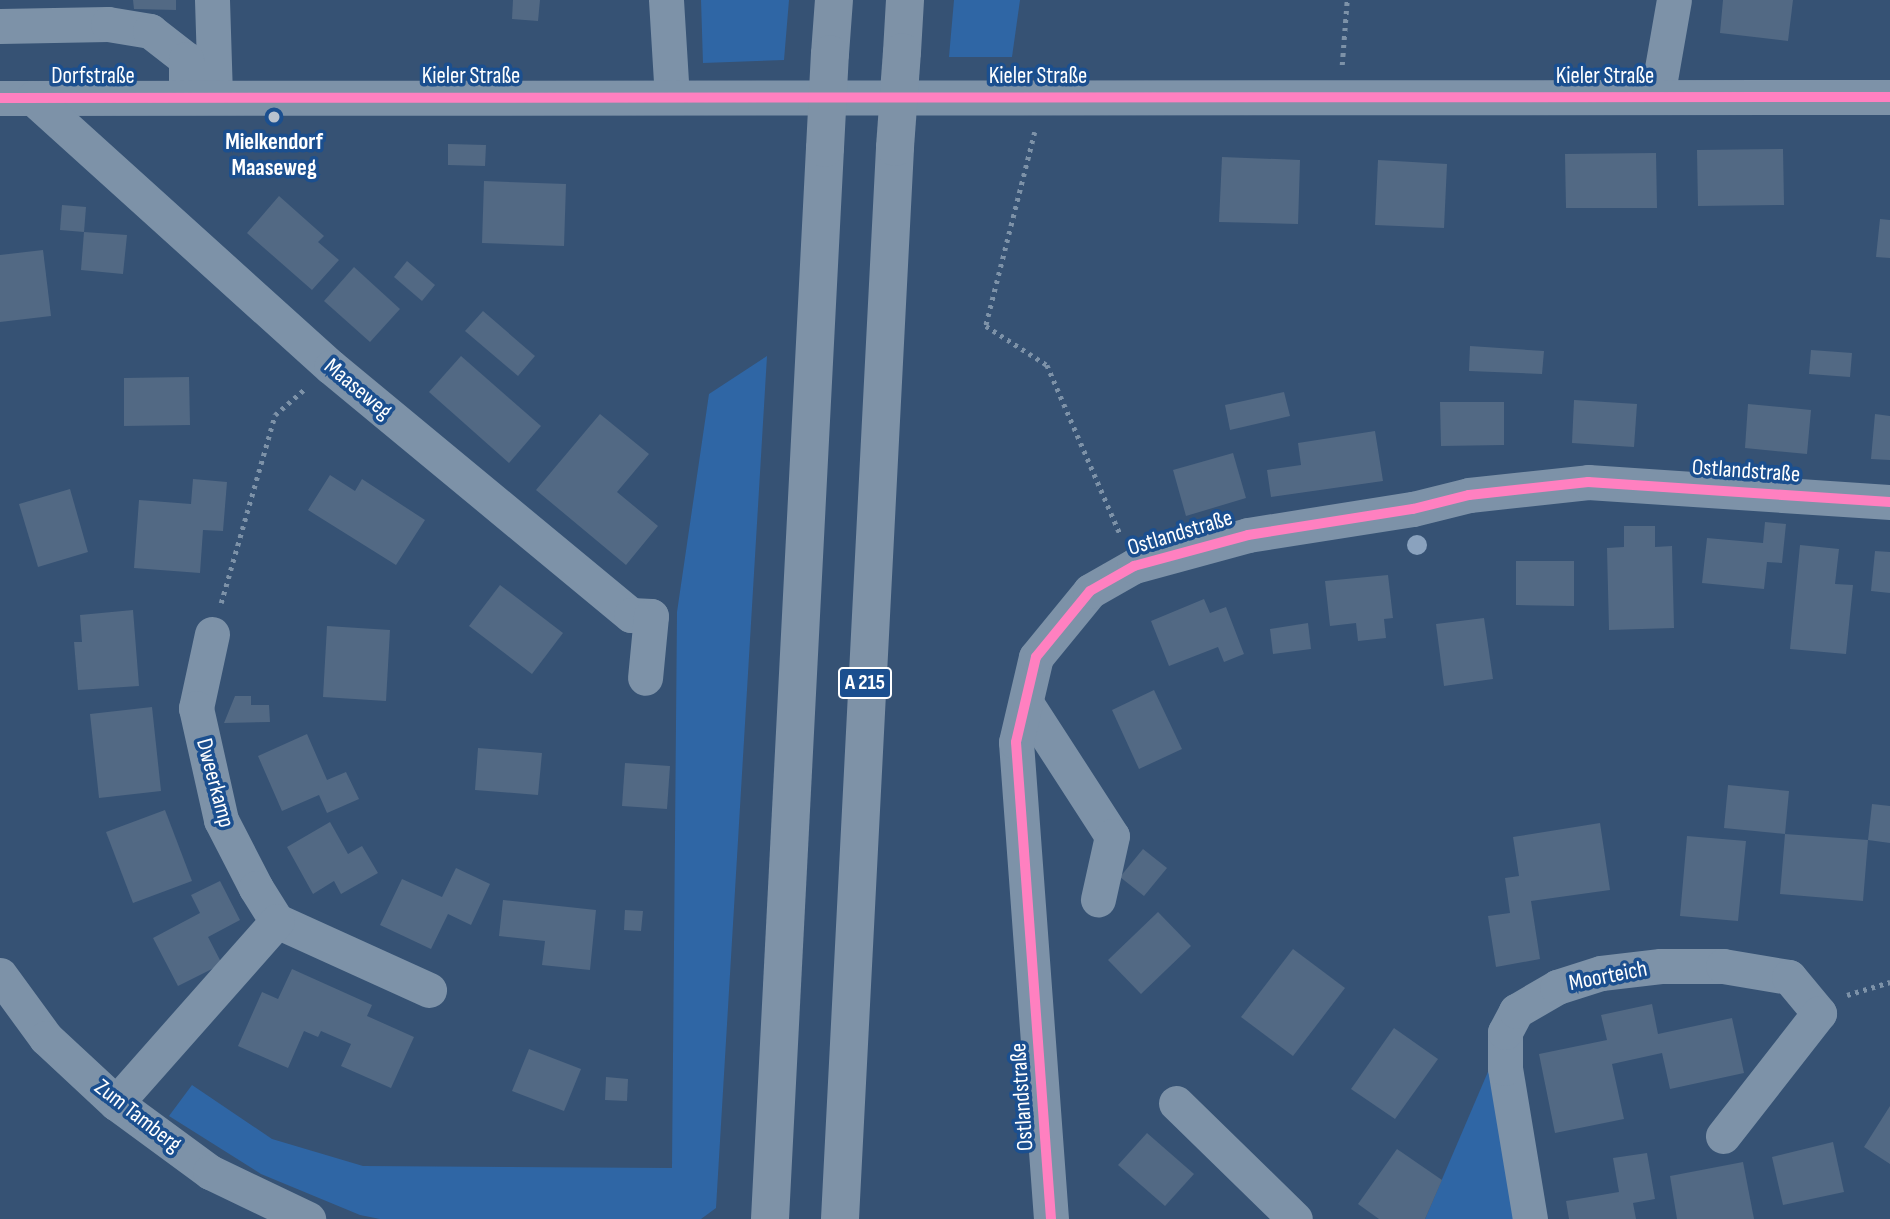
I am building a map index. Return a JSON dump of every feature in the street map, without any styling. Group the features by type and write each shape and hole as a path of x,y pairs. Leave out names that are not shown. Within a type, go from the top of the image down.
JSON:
{"highway":[{"path":"770,1219 834,0"},
{"name":"A 215","path":"840,1219 895,147 905,0"}],"street":[{"path":"200,97 212,0"},
{"path":"666,0 672,97"},
{"path":"1657,97 1674,0"},
{"path":"0,26 108,24 150,31 186,60 200,97"},
{"name":"Kieler Straße","path":"200,97 1890,97"},
{"name":"Dorfstraße","path":"17,98 200,97"},
{"name":"Maaseweg","path":"17,98 331,367 631,615 651,616 645,678"},
{"name":"Ostlandstraße","path":"1051,1219 1016,742 1036,657 1090,591 1134,566 1248,534 1413,509 1469,495 1588,482 1890,502"},
{"name":"Dweerkamp","path":"212,634 195,708 221,820 277,920"},
{"path":"1026,703 1112,836 1098,900"},
{"path":"116,1103 277,920 429,990"},
{"name":"Moorteich","path":"1530,1219 1504,1068 1505,1032 1516,1011 1557,987 1601,973 1661,966 1723,966 1789,977 1819,1013"},
{"name":"Zum Tamberg","path":"0,975 46,1038 116,1103 210,1172 308,1219"},
{"path":"1723,1136 1819,1013"},
{"path":"1176,1103 1294,1219"}],"path":[{"path":"1340,97 1348,0"},
{"path":"1043,97 986,326 1047,365 1134,566"},
{"path":"212,634 275,415"},
{"path":"1819,1013 1854,991 1890,982"}],"shaded area":[{"path":"701,0 789,0 784,60 703,63"},
{"path":"954,0 1020,0 1012,57 949,57"},
{"path":"767,356 716,1208 701,1219 380,1219 360,1215 261,1174 169,1116 192,1085 272,1139 363,1166 672,1168 677,612 709,394"},
{"path":"1505,1032 1530,1219 1425,1219"}],"building":[{"path":"133,0 176,0 176,10 134,9"},
{"path":"513,0 540,0 538,21 512,19"},
{"path":"1723,0 1793,0 1788,41 1720,33"},
{"path":"448,144 486,145 485,166 448,165"},
{"path":"1783,149 1784,205 1698,206 1697,150"},
{"path":"1656,153 1657,208 1566,208 1565,154"},
{"path":"1222,157 1300,160 1298,224 1219,222"},
{"path":"1378,160 1447,164 1444,228 1375,225"},
{"path":"484,181 566,184 564,246 482,243"},
{"path":"279,196 324,236 318,242 339,260 312,290 247,233"},
{"path":"62,205 86,207 84,232 60,230"},
{"path":"1880,219 1890,220 1890,258 1876,257"},
{"path":"84,232 127,235 123,274 81,270"},
{"path":"43,250 51,316 0,322 0,255"},
{"path":"407,261 435,285 422,301 394,277"},
{"path":"354,267 400,309 370,342 324,301"},
{"path":"483,311 535,356 518,376 465,331"},
{"path":"1470,346 1544,351 1542,374 1469,371"},
{"path":"1811,350 1852,353 1850,377 1809,374"},
{"path":"461,356 541,426 509,463 429,392"},
{"path":"189,377 190,425 124,426 124,378"},
{"path":"1284,392 1290,416 1230,430 1225,405"},
{"path":"1574,400 1637,404 1634,447 1572,443"},
{"path":"1440,402 1504,402 1504,445 1441,446"},
{"path":"1748,404 1811,410 1807,454 1745,448"},
{"path":"600,414 649,454 617,492 658,526 626,565 536,490"},
{"path":"1875,414 1890,416 1890,460 1871,459"},
{"path":"1375,431 1383,481 1271,497 1267,470 1301,465 1298,443"},
{"path":"1233,453 1246,498 1186,516 1173,470"},
{"path":"330,475 355,491 362,479 425,520 396,565 308,510"},
{"path":"193,479 227,482 223,531 203,530 200,573 134,568 139,500 191,504"},
{"path":"70,489 88,552 38,567 19,504"},
{"path":"1765,522 1786,524 1782,563 1767,562 1764,589 1702,583 1707,538 1763,543"},
{"path":"1624,526 1655,526 1655,547 1672,546 1674,628 1609,630 1607,548 1624,547"},
{"path":"1800,545 1839,549 1835,584 1853,585 1846,654 1790,649"},
{"path":"1875,551 1890,552 1890,593 1871,591"},
{"path":"1516,561 1574,561 1574,606 1516,605"},
{"path":"1388,575 1393,618 1384,619 1386,638 1358,641 1356,623 1330,626 1325,581"},
{"path":"500,585 563,633 532,674 469,626"},
{"path":"1204,599 1210,613 1226,607 1244,654 1224,662 1218,647 1169,666 1151,621"},
{"path":"133,610 139,686 78,690 74,642 82,642 80,615"},
{"path":"1484,618 1493,679 1444,686 1436,624"},
{"path":"1308,623 1311,649 1273,654 1270,629"},
{"path":"327,626 390,630 386,701 323,697"},
{"path":"1154,690 1182,749 1139,769 1112,710"},
{"path":"235,696 251,696 251,705 269,705 270,722 224,723"},
{"path":"152,707 161,791 99,798 90,714"},
{"path":"307,734 327,780 346,772 359,799 327,813 319,795 282,811 258,756"},
{"path":"478,748 542,753 538,795 475,790"},
{"path":"625,763 670,766 667,809 622,806"},
{"path":"1728,785 1789,791 1785,834 1724,828"},
{"path":"1872,804 1890,806 1890,843 1868,840"},
{"path":"165,810 192,881 133,903 106,832"},
{"path":"330,822 348,854 362,846 378,873 341,894 334,881 313,894 287,847"},
{"path":"1600,823 1610,890 1531,901 1540,959 1496,967 1488,916 1510,913 1505,878 1519,876 1513,837"},
{"path":"1785,834 1868,840 1863,901 1780,894"},
{"path":"1687,836 1746,841 1738,921 1680,916"},
{"path":"1143,849 1167,868 1144,896 1120,877"},
{"path":"456,868 490,884 471,925 448,914 431,949 380,925 402,879 442,897"},
{"path":"220,881 240,920 208,937 222,964 178,986 153,938 200,913 191,895"},
{"path":"503,900 596,910 590,970 542,965 545,941 499,936"},
{"path":"625,910 643,911 641,931 624,930"},
{"path":"1158,912 1191,946 1141,994 1108,960"},
{"path":"1293,949 1345,988 1293,1056 1241,1017"},
{"path":"292,969 372,1005 367,1016 414,1037 391,1088 341,1066 351,1044 321,1031 318,1037 304,1031 288,1068 238,1046 262,992 278,999"},
{"path":"1652,1004 1658,1034 1732,1018 1744,1073 1670,1089 1662,1053 1612,1064 1624,1119 1555,1133 1539,1054 1607,1040 1601,1015"},
{"path":"1394,1028 1438,1059 1395,1119 1351,1089"},
{"path":"529,1049 581,1069 564,1111 512,1091"},
{"path":"606,1077 628,1079 627,1101 605,1100"},
{"path":"1890,1106 1890,1164 1864,1147"},
{"path":"1147,1133 1194,1174 1165,1206 1118,1165"},
{"path":"1833,1142 1844,1192 1783,1205 1772,1157"},
{"path":"1397,1149 1442,1180 1425,1219 1379,1219 1358,1204"},
{"path":"1647,1153 1655,1199 1633,1203 1636,1219 1569,1219 1566,1201 1619,1192 1613,1158"},
{"path":"1743,1162 1754,1219 1677,1219 1670,1176"}],"cycle path":[{"path":"0,98 1890,97"},
{"path":"1051,1219 1016,742 1036,657 1090,591 1134,566 1248,535 1413,509 1469,495 1588,482 1890,502"}],"place":[{"name":"Mielkendorf Maaseweg","path":"274,117"}]}
